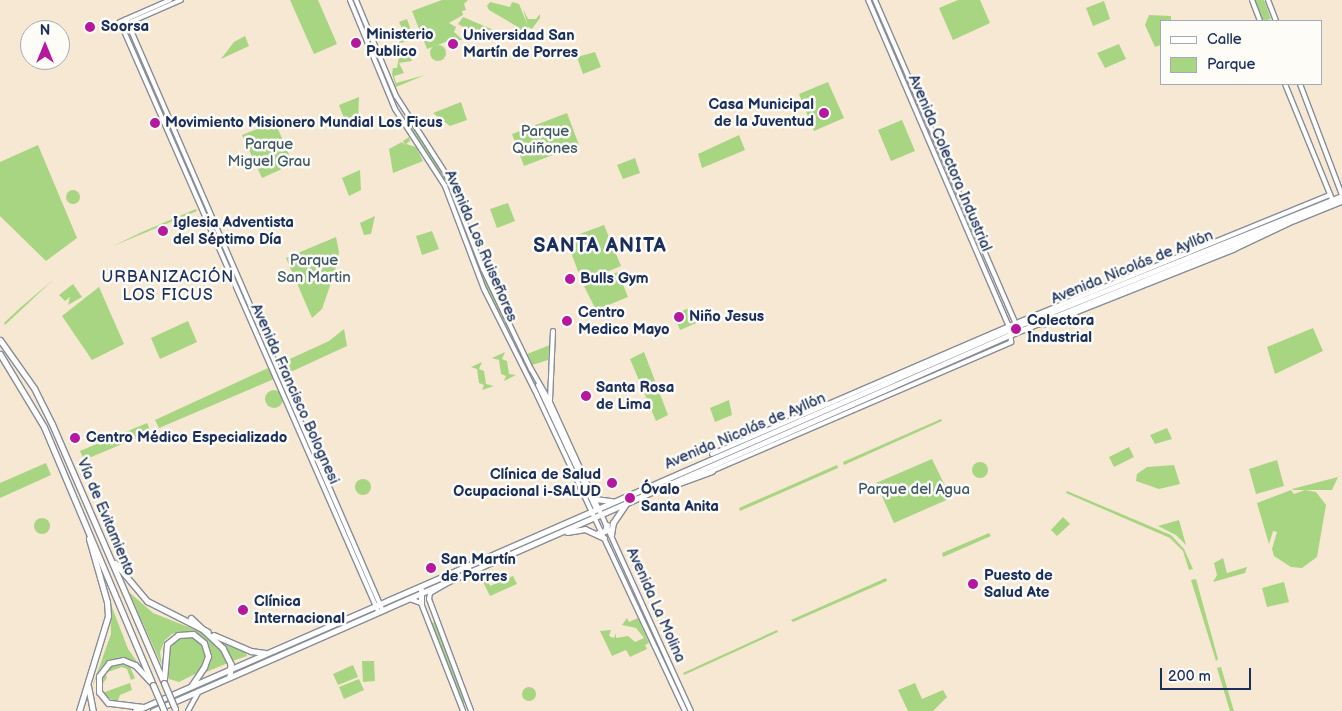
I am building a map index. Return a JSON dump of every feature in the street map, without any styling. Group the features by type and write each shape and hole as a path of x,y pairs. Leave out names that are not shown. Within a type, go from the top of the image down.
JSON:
{"highway":[{"name":"Vía de Evitamiento","path":"0,340 43,406 176,710"},
{"name":"Vía de Evitamiento","path":"0,354 44,427 164,711"},
{"path":"79,711 108,610 89,536"},
{"path":"108,552 130,584 146,601 208,632"},
{"path":"164,683 167,644 178,635 191,634 203,641 208,654 204,667 191,686"},
{"path":"143,707 116,706 105,701 98,690 100,674 112,662 126,661 135,665 153,685"},
{"path":"89,681 93,711"}],"main road":[{"path":"127,21 170,0"},
{"path":"127,21 181,0"},
{"name":"Avenida Los Ruiseñores","path":"350,0 395,109 445,186 484,289 596,509"},
{"name":"Avenida Los Ruiseñores","path":"356,0 396,96 446,174 480,261 596,509"},
{"name":"Avenida Colectora Industrial","path":"868,0 1010,330"},
{"name":"Avenida Colectora Industrial","path":"875,0 1017,327"},
{"path":"1252,0 1260,20"},
{"path":"1268,0 1276,20"},
{"name":"Avenida Francisco Bolognesi","path":"297,419 285,384 127,21 121,24 280,386 307,441 379,608"},
{"path":"1285,85 1332,200"},
{"path":"1300,85 1342,195"},
{"name":"Avenida Nicolás de Ayllón","path":"135,711 232,668 379,608 406,599 582,523 979,346 1017,327 1033,326 1297,218 1342,195"},
{"name":"Avenida Nicolás de Ayllón","path":"153,711 379,608 424,584 653,485 769,429 1332,200 1342,201"},
{"path":"973,244 981,241"},
{"path":"990,284 998,281"},
{"name":"Avenida Nicolás de Ayllón","path":"712,471 847,411 1011,342 1010,330"},
{"path":"550,402 553,331"},
{"name":"Avenida Los Ruiseñores","path":"531,369 550,402 595,499 596,509"},
{"path":"280,386 285,384"},
{"path":"847,411 859,399 864,389"},
{"name":"Avenida Los Ruiseñores","path":"537,395 553,418"},
{"name":"Avenida Nicolás de Ayllón","path":"711,457 859,399"},
{"path":"660,489 675,487 712,471"},
{"path":"653,485 657,478"},
{"path":"595,499 615,501"},
{"path":"559,533 580,530 611,535 613,523 625,504"},
{"path":"596,509 602,514"},
{"name":"Avenida La Molina","path":"596,509 595,517 601,534 622,572 685,711"},
{"name":"Avenida La Molina","path":"602,514 691,711"},
{"path":"579,517 582,523"},
{"path":"601,534 607,525"},
{"path":"610,548 616,545"},
{"path":"471,576 474,569"},
{"path":"622,572 628,570"},
{"path":"456,577 429,595 432,609 471,711"},
{"path":"424,584 421,592 421,603 463,711"},
{"path":"406,599 421,603"},
{"path":"424,612 428,608 432,609"},
{"path":"427,619 432,620 435,616"},
{"path":"191,618 223,648 232,668 230,676"},
{"path":"208,632 250,650 269,653"},
{"path":"656,646 661,643"},
{"path":"188,711 199,690"},
{"path":"461,705 468,702"}],"green space":[{"path":"290,0 318,0 337,44 314,54"},
{"path":"442,0 468,0 464,4 466,10 462,11 463,15 449,23 456,27 454,32 463,40 451,40 427,49 412,11"},
{"path":"958,0 980,0 990,23 953,40 939,8"},
{"path":"1254,0 1264,0 1271,19 1263,20"},
{"path":"1104,1 1110,19 1093,26 1086,8"},
{"path":"490,2 510,7 512,2 519,4 528,26 523,9 528,19 536,19 540,14 540,18 532,29 528,27 527,30 507,37 509,32 517,33 518,27 489,10 487,6"},
{"path":"1149,15 1171,16 1171,20 1160,20 1160,45 1155,47 1145,25"},
{"path":"463,17 498,32 486,42 480,30 472,32 458,24"},
{"path":"407,19 414,39 400,43 402,49 399,48 399,40 405,35 399,22"},
{"path":"245,36 249,46 221,59 234,42"},
{"path":"893,43 919,105 916,106 889,45"},
{"path":"1119,44 1126,59 1105,68 1097,53"},
{"path":"438,45 446,53 438,61 430,53"},
{"path":"138,51 164,111 161,112 135,52"},
{"path":"595,52 601,67 583,74 577,57"},
{"path":"409,54 412,61 399,63 404,73 394,76 396,83 425,75 396,87 392,74 393,68 397,68 399,57"},
{"path":"828,82 844,118 814,131 799,94"},
{"path":"359,97 358,121 347,126 339,105"},
{"path":"461,102 467,120 450,126 433,113"},
{"name":"Parque Quiñones","path":"567,113 579,145 524,166 512,134"},
{"path":"404,116 438,164 450,189 448,190 402,118"},
{"path":"168,118 203,200 200,201 164,120"},
{"path":"902,120 915,151 891,161 878,130"},
{"name":"Parque Miguel Grau","path":"275,122 293,164 262,178 242,135"},
{"path":"739,135 745,150 702,168 698,154"},
{"path":"409,137 410,141 406,144 416,147 423,161 393,173 389,149 402,142 405,145 403,141"},
{"path":"38,145 77,238 46,261 0,216 0,162"},
{"path":"635,158 640,173 623,179 617,165"},
{"path":"360,170 361,190 349,196 342,178"},
{"path":"949,172 978,241 975,243 945,174"},
{"path":"70,190 76,190 80,197 76,204 70,204 66,200 66,194"},
{"path":"508,203 515,221 497,228 490,209"},
{"path":"196,209 197,211 113,246 142,232"},
{"path":"375,216 371,234 364,235 360,223"},
{"path":"604,225 621,266 582,282 566,239"},
{"path":"432,231 439,249 422,255 416,236"},
{"name":"Parque San Martin","path":"336,237 339,252 335,271 322,309 312,318 286,258"},
{"path":"481,269 517,344 491,299 478,271"},
{"path":"618,272 628,297 596,310 584,286"},
{"path":"54,279 5,325 4,323"},
{"path":"73,284 82,297 68,305 70,297 65,301 59,295"},
{"path":"99,287 124,344 92,360 62,316"},
{"path":"687,309 695,311 699,322 680,330 674,314"},
{"path":"188,321 197,342 160,359 151,338"},
{"path":"1313,328 1323,351 1275,374 1267,347"},
{"path":"344,329 347,346 284,375 279,364 329,341"},
{"path":"550,345 548,360 532,365 527,354"},
{"path":"505,352 502,359 507,361 509,374 516,375 504,381 506,376 501,374 499,360 492,358"},
{"path":"644,352 668,415 656,421 630,359"},
{"path":"482,362 479,369 484,371 486,384 494,386 482,390 484,385 479,383 477,369 471,367"},
{"path":"268,368 274,379 159,428 155,420"},
{"path":"270,390 278,390 283,395 281,406 270,408 265,403 265,395"},
{"path":"729,400 732,415 715,422 710,408"},
{"path":"941,419 942,421 844,465 843,462"},
{"path":"147,423 151,432 84,460 80,451"},
{"path":"1167,428 1172,439 1155,444 1150,435"},
{"path":"1129,447 1134,457 1114,467 1109,457"},
{"name":"Parque del Agua","path":"932,459 951,498 894,523 876,483"},
{"path":"1277,460 1284,486 1256,494 1249,469"},
{"path":"980,462 986,464 988,470 986,476 980,478 974,476 972,470 974,464"},
{"path":"46,463 51,475 0,498 0,483"},
{"path":"837,465 838,468 740,511 739,508"},
{"path":"1174,465 1180,484 1159,489 1136,481 1137,474 1147,467"},
{"path":"1338,477 1332,490 1292,489"},
{"path":"363,479 371,487 363,495 355,487"},
{"path":"1291,490 1294,494 1305,490 1316,492 1326,505 1317,557 1302,568 1291,567 1274,556 1272,549 1277,532 1273,531 1269,544 1257,503"},
{"path":"1067,491 1171,535 1184,549 1193,569 1189,570 1183,551 1170,538 1066,493"},
{"path":"1063,517 1070,524 1057,536 1051,530"},
{"path":"42,518 50,526 42,534 34,526"},
{"path":"1179,520 1186,545 1176,535 1158,526"},
{"path":"989,533 991,536 943,557 942,553"},
{"path":"1223,558 1227,573 1247,567 1245,573 1213,582 1217,575 1214,563"},
{"path":"513,576 517,584 490,596 482,580 487,578 490,586"},
{"path":"886,578 887,581 793,622 791,620"},
{"path":"1196,579 1218,659 1216,661 1191,580"},
{"path":"1284,582 1289,602 1267,607 1262,588"},
{"path":"129,592 153,613 206,634 216,643 228,663 206,672 212,658 208,642 196,632 184,631 172,634 165,640 160,652 162,666"},
{"path":"110,602 128,649 138,663 121,658 108,660 100,669 91,690 111,634"},
{"path":"627,618 629,622 638,618 649,643 645,645 647,649 630,657 626,650 612,656 600,631 611,630 609,636 614,638 616,633 616,638 628,636 635,642 644,638 636,628 622,625"},
{"path":"435,622 465,700 464,703 461,703 431,623"},
{"path":"777,630 778,632 684,675 683,673"},
{"path":"191,636 201,643 205,653 201,671 179,682 169,679 169,644 176,638"},
{"path":"218,638 245,651 247,656 232,661"},
{"path":"362,661 374,661 375,681 363,682"},
{"path":"117,663 130,667 135,678 131,680 127,669 122,667 105,673 107,678 100,687 100,678 106,668"},
{"path":"353,665 358,677 338,685 333,674"},
{"path":"1221,667 1234,711 1230,711 1217,668"},
{"path":"359,679 364,690 344,699 339,687"},
{"path":"130,683 132,690 120,695 117,703 102,693"},
{"path":"915,683 922,699 943,690 947,697 933,711 908,711 898,690"},
{"path":"526,687 532,687 536,694 532,701 526,701 522,697 522,691"}],"place":[{"name":"Soorsa","path":"90,27"},
{"name":"Ministerio Publico","path":"356,43"},
{"name":"Universidad San Martín de Porres","path":"453,44"},
{"name":"Casa Municipal de la Juventud","path":"824,113"},
{"name":"Movimiento Misionero Mundial Los Ficus","path":"155,123"},
{"name":"Iglesia Adventista del Séptimo Día","path":"163,231"},
{"name":"Bulls Gym","path":"570,279"},
{"name":"Niño Jesus","path":"679,317"},
{"name":"Centro Medico Mayo","path":"567,321"},
{"name":"Colectora Industrial","path":"1016,329"},
{"name":"Santa Rosa de Lima","path":"586,396"},
{"name":"Centro Médico Especializado","path":"75,438"},
{"name":"Clínica de Salud Ocupacional i-SALUD","path":"612,483"},
{"name":"Óvalo Santa Anita","path":"630,498"},
{"name":"San Martín de Porres","path":"431,568"},
{"name":"Puesto de Salud Ate","path":"973,584"},
{"name":"Clínica Internacional","path":"243,610"}],"district":[{"name":"SANTA ANITA","path":"600,246"},
{"name":"URBANIZACIÓN LOS FICUS","path":"168,287"}]}
